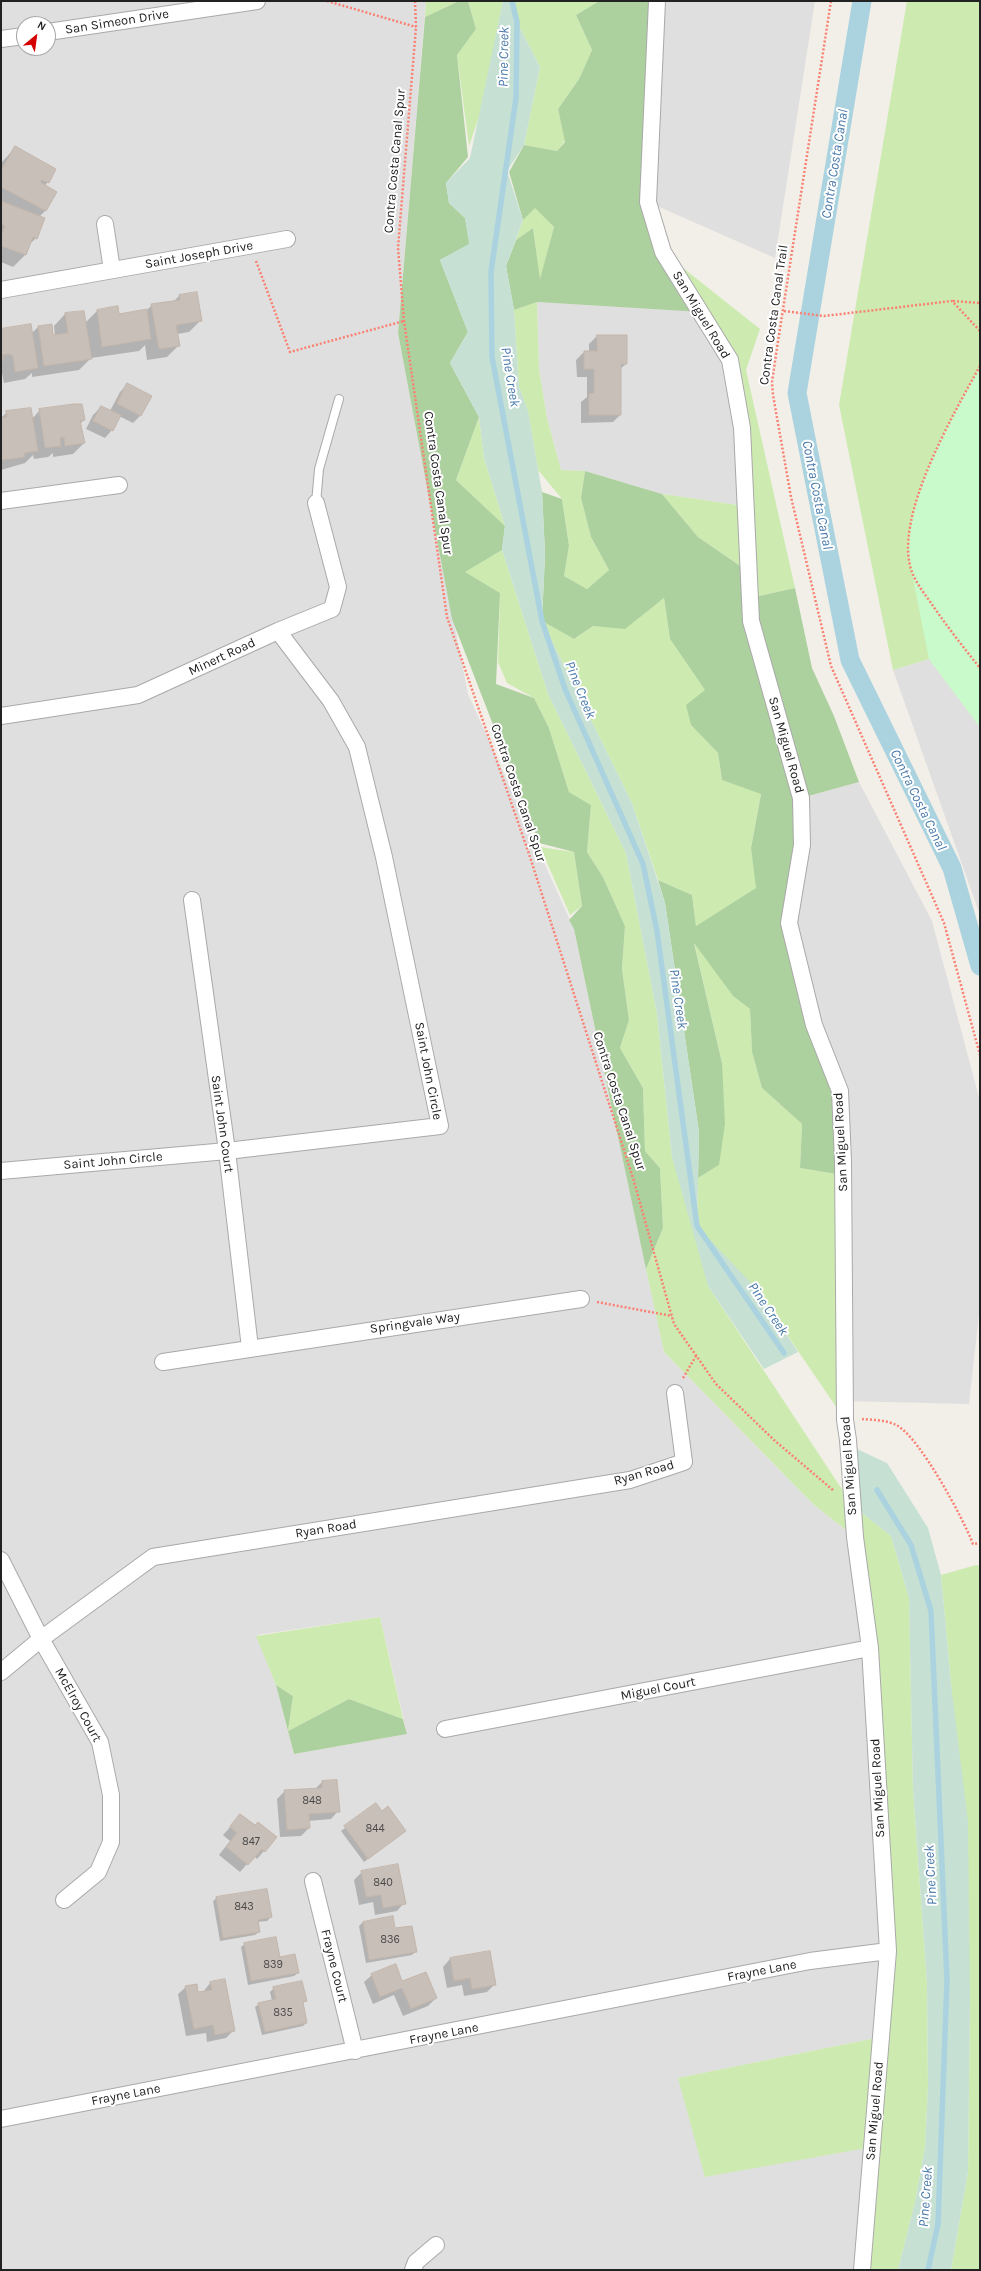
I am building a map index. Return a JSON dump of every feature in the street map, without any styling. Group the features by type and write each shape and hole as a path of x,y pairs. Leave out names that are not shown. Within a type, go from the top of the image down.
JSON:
{"street":[{"name":"San Simeon Drive","path":"56,31 257,1"},
{"name":"San Miguel Road","path":"657,1 648,202 663,252 730,360 742,428 751,621 801,798 802,845 789,923 814,1025 840,1091 843,1161 845,1420 855,1537 870,1648 888,1952 862,2270"},
{"path":"1,39 16,37"},
{"path":"105,224 112,270"},
{"name":"Saint Joseph Drive","path":"1,290 287,239"},
{"path":"1,501 119,485"},
{"name":"Minert Road","path":"1,716 138,695 278,631 332,609 338,587 316,503"},
{"name":"Saint John Circle","path":"1,1170 226,1151 440,1126 384,857 357,747 331,701 278,631"},
{"name":"Saint John Court","path":"192,900 226,1151 250,1348"},
{"name":"Springvale Way","path":"163,1362 581,1299"},
{"name":"Ryan Road","path":"1,1672 41,1639 153,1557 630,1480 684,1462 675,1392"},
{"name":"McElroy Court","path":"1,1560 41,1639 100,1742 111,1795 110,1842 98,1872 64,1900"},
{"name":"Miguel Court","path":"445,1729 870,1648"},
{"name":"Frayne Court","path":"314,1881 355,2051"},
{"name":"Frayne Lane","path":"1,2119 810,1961 888,1952"},
{"path":"413,2270 416,2262 436,2244"}],"lane":[{"path":"316,503 318,469 339,399"}],"path":[{"path":"327,1 416,28"},
{"name":"Contra Costa Canal Spur","path":"415,1 416,28 398,248 404,321 447,617 529,854 614,1118 674,1324 716,1384 774,1440 853,1506"},
{"name":"Contra Costa Canal Trail","path":"831,1 772,382 773,395 792,497 823,638 831,666 944,923 980,1055"},
{"path":"250,246 290,352 404,321"},
{"path":"952,300 980,331"},
{"path":"784,311 824,316 952,300 980,303"},
{"path":"980,366 959,404 919,489 909,538 908,553 912,572 921,589 952,634 980,668"},
{"path":"581,1299 672,1316"},
{"path":"675,1392 696,1356"},
{"path":"845,1420 861,1418 889,1422 898,1426 912,1438 966,1524 973,1544 980,1543"}],"shaded area":[{"path":"1,1 426,1 398,333 468,694 574,929 664,1352 814,1505 855,1537 888,1951 881,2037 678,2078 873,2147 862,2270 1,2270","holes":["380,1617 407,1734 294,1754 276,1685 257,1635"]},
{"path":"657,1 815,1 775,258 648,202"},
{"path":"537,302 700,312 730,360 746,506 662,494 585,471 561,470 547,418 539,369"},
{"path":"929,659 980,727 980,915 893,670"},
{"path":"859,782 932,921 980,1101 980,1305 969,1404 845,1401 789,923 801,798"}],"green space":[{"path":"426,1 459,1 425,17"},
{"path":"459,1 468,1 476,29 457,55 468,157 446,183 449,203 465,218 470,244 440,260 468,332 450,363 479,417 456,480 505,526 502,550 465,572 500,593 496,684 534,698 549,728 569,792 591,805 587,852 603,877 625,926 622,969 629,1020 620,1048 643,1088 645,1151 660,1168 663,1228 646,1269 574,929 569,920 582,906 574,852 539,843 452,619 398,333 425,17"},
{"path":"468,1 503,1 481,111 469,146 457,55 476,29"},
{"path":"503,1 515,1 517,22 540,67 524,145 507,171 523,220 506,266 514,310 519,387 528,411 542,492 545,554 542,621 632,803 665,903 699,1132 697,1226 753,1285 798,1352 764,1369 708,1286 672,1157 657,1014 626,853 548,694 502,550 505,526 484,458 479,417 450,363 468,332 440,260 469,244 465,218 449,203 446,183 470,158"},
{"path":"515,1 599,1 576,15 592,50 579,79 558,109 565,141 557,151 524,145 540,67 517,22"},
{"path":"599,1 657,1 648,202 700,312 537,302 514,310 506,266 516,240 533,228 540,279 554,227 535,208 523,220 509,172 524,145 557,151 565,142 558,109 579,79 592,50 576,15"},
{"path":"907,1 980,1 980,727 929,659 893,670 839,405"},
{"path":"535,207 554,227 540,281 533,228 516,240 523,220"},
{"path":"663,252 760,329 746,370 795,588 750,598 749,572 698,537 662,494 745,506 730,360"},
{"path":"537,302 539,369 547,418 561,470 585,471 581,498 591,537 609,570 587,589 564,576 569,546 562,499 538,470 528,411 519,387 514,310"},
{"path":"980,366 980,727 929,659 908,553 910,528 923,479 944,433"},
{"path":"479,417 484,458 505,526 456,480"},
{"path":"585,471 662,494 698,537 749,572 750,598 795,588 812,668 834,716 859,782 801,798 791,932 840,1091 843,1175 800,1168 802,1124 762,1088 752,1052 750,1009 733,996 694,943 722,1063 725,1124 719,1165 698,1178 699,1132 665,903 658,880 692,895 696,926 756,888 751,848 761,794 722,780 718,753 691,725 686,705 705,690 670,639 664,598 625,629 593,626 574,639 542,621 545,554 542,492 562,499 569,546 564,576 587,589 609,570 591,537 581,498"},
{"path":"502,550 548,694 626,853 657,1014 672,1157 697,1224 698,1178 719,1165 722,1063 694,942 733,996 750,1009 752,1052 762,1088 802,1124 800,1168 843,1175 845,1420 753,1285 708,1286 853,1506 891,1536 909,1598 913,1790 927,1983 928,2087 925,2148 915,2202 898,2270 862,2270 872,2147 705,2177 678,2078 881,2037 888,1951 855,1537 814,1505 664,1352 646,1269 663,1228 660,1168 645,1151 643,1088 620,1048 629,1020 622,969 625,926 603,877 587,852 591,805 569,792 549,728 534,698 507,683 498,662 500,593 464,572"},
{"path":"664,598 670,639 706,691 691,725 718,753 722,780 761,793 751,848 757,888 696,926 692,895 658,880 632,803 542,621 574,639 593,626 625,628"},
{"path":"540,847 574,852 582,906 570,915"},
{"path":"846,1444 887,1463 928,1528 941,1575 951,1684 968,1821 970,2000 968,2172 951,2270 898,2270 915,2202 925,2148 928,2087 927,1983 913,1790 909,1598 891,1536 853,1506"},
{"path":"976,1565 980,1566 980,2270 951,2270 968,2172 970,2000 951,1684 941,1575"},
{"path":"380,1617 403,1719 349,1699 288,1731 293,1696 276,1685 256,1636"},
{"path":"276,1685 293,1696 288,1731"},
{"path":"349,1699 403,1719 407,1734 294,1754 288,1731"}],"building":[{"path":"15,146 56,169 49,183 42,180 40,182 57,192 46,211 1,187 1,171"},
{"path":"1,201 45,218 37,239 33,237 26,255 1,246 1,235 5,226 1,224"},
{"path":"197,292 202,321 176,325 180,346 159,349 151,304 180,300 179,295"},
{"path":"118,306 119,314 147,309 151,339 102,347 97,310"},
{"path":"84,311 92,359 44,366 38,326 52,324 53,335 68,333 65,313"},
{"path":"31,324 38,368 15,372 13,356 9,354 2,355 3,361 1,361 1,329"},
{"path":"597,335 627,335 627,364 621,364 621,415 589,415 589,394 594,393 594,369 584,369 584,351 597,351"},
{"path":"127,383 152,396 141,416 117,404"},
{"path":"82,404 85,420 80,421 85,443 65,446 64,437 60,438 61,446 45,448 39,409"},
{"path":"101,406 121,415 113,431 93,421"},
{"path":"31,408 38,451 24,453 25,457 1,460 1,418 7,417 6,411"},
{"path":"337,1780 340,1812 309,1814 310,1828 287,1830 284,1790 322,1788 322,1781"},
{"path":"376,1803 382,1811 388,1806 406,1831 368,1859 344,1826"},
{"path":"240,1814 255,1825 258,1822 277,1837 265,1852 262,1849 248,1865 226,1847 237,1833 230,1827"},
{"path":"398,1864 406,1904 383,1908 381,1895 366,1897 361,1871"},
{"path":"267,1889 272,1917 258,1920 260,1932 223,1938 216,1897"},
{"path":"393,1916 395,1928 412,1926 417,1952 369,1960 363,1922"},
{"path":"276,1937 280,1957 295,1954 299,1973 251,1981 244,1943"},
{"path":"490,1951 496,1985 472,1989 470,1978 454,1981 450,1958"},
{"path":"396,1964 402,1981 426,1972 437,1998 411,2009 402,1988 380,1997 371,1974"},
{"path":"225,1979 235,2031 215,2035 213,2025 194,2029 185,1986 197,1984 198,1992 212,1990 210,1982"},
{"path":"302,1981 307,2001 303,2002 307,2023 265,2032 258,2003 276,1999 273,1987"}],"waterway":[{"name":"Pine Creek","path":"512,1 517,22 516,98 491,272 492,357 542,621 565,689 643,864 657,931 697,1226 784,1353"},
{"name":"Contra Costa Canal","path":"862,1 797,393 850,660 952,868 980,966"},
{"name":"Pine Creek","path":"877,1490 911,1545 931,1611 947,1980 938,2224 928,2270"}]}
